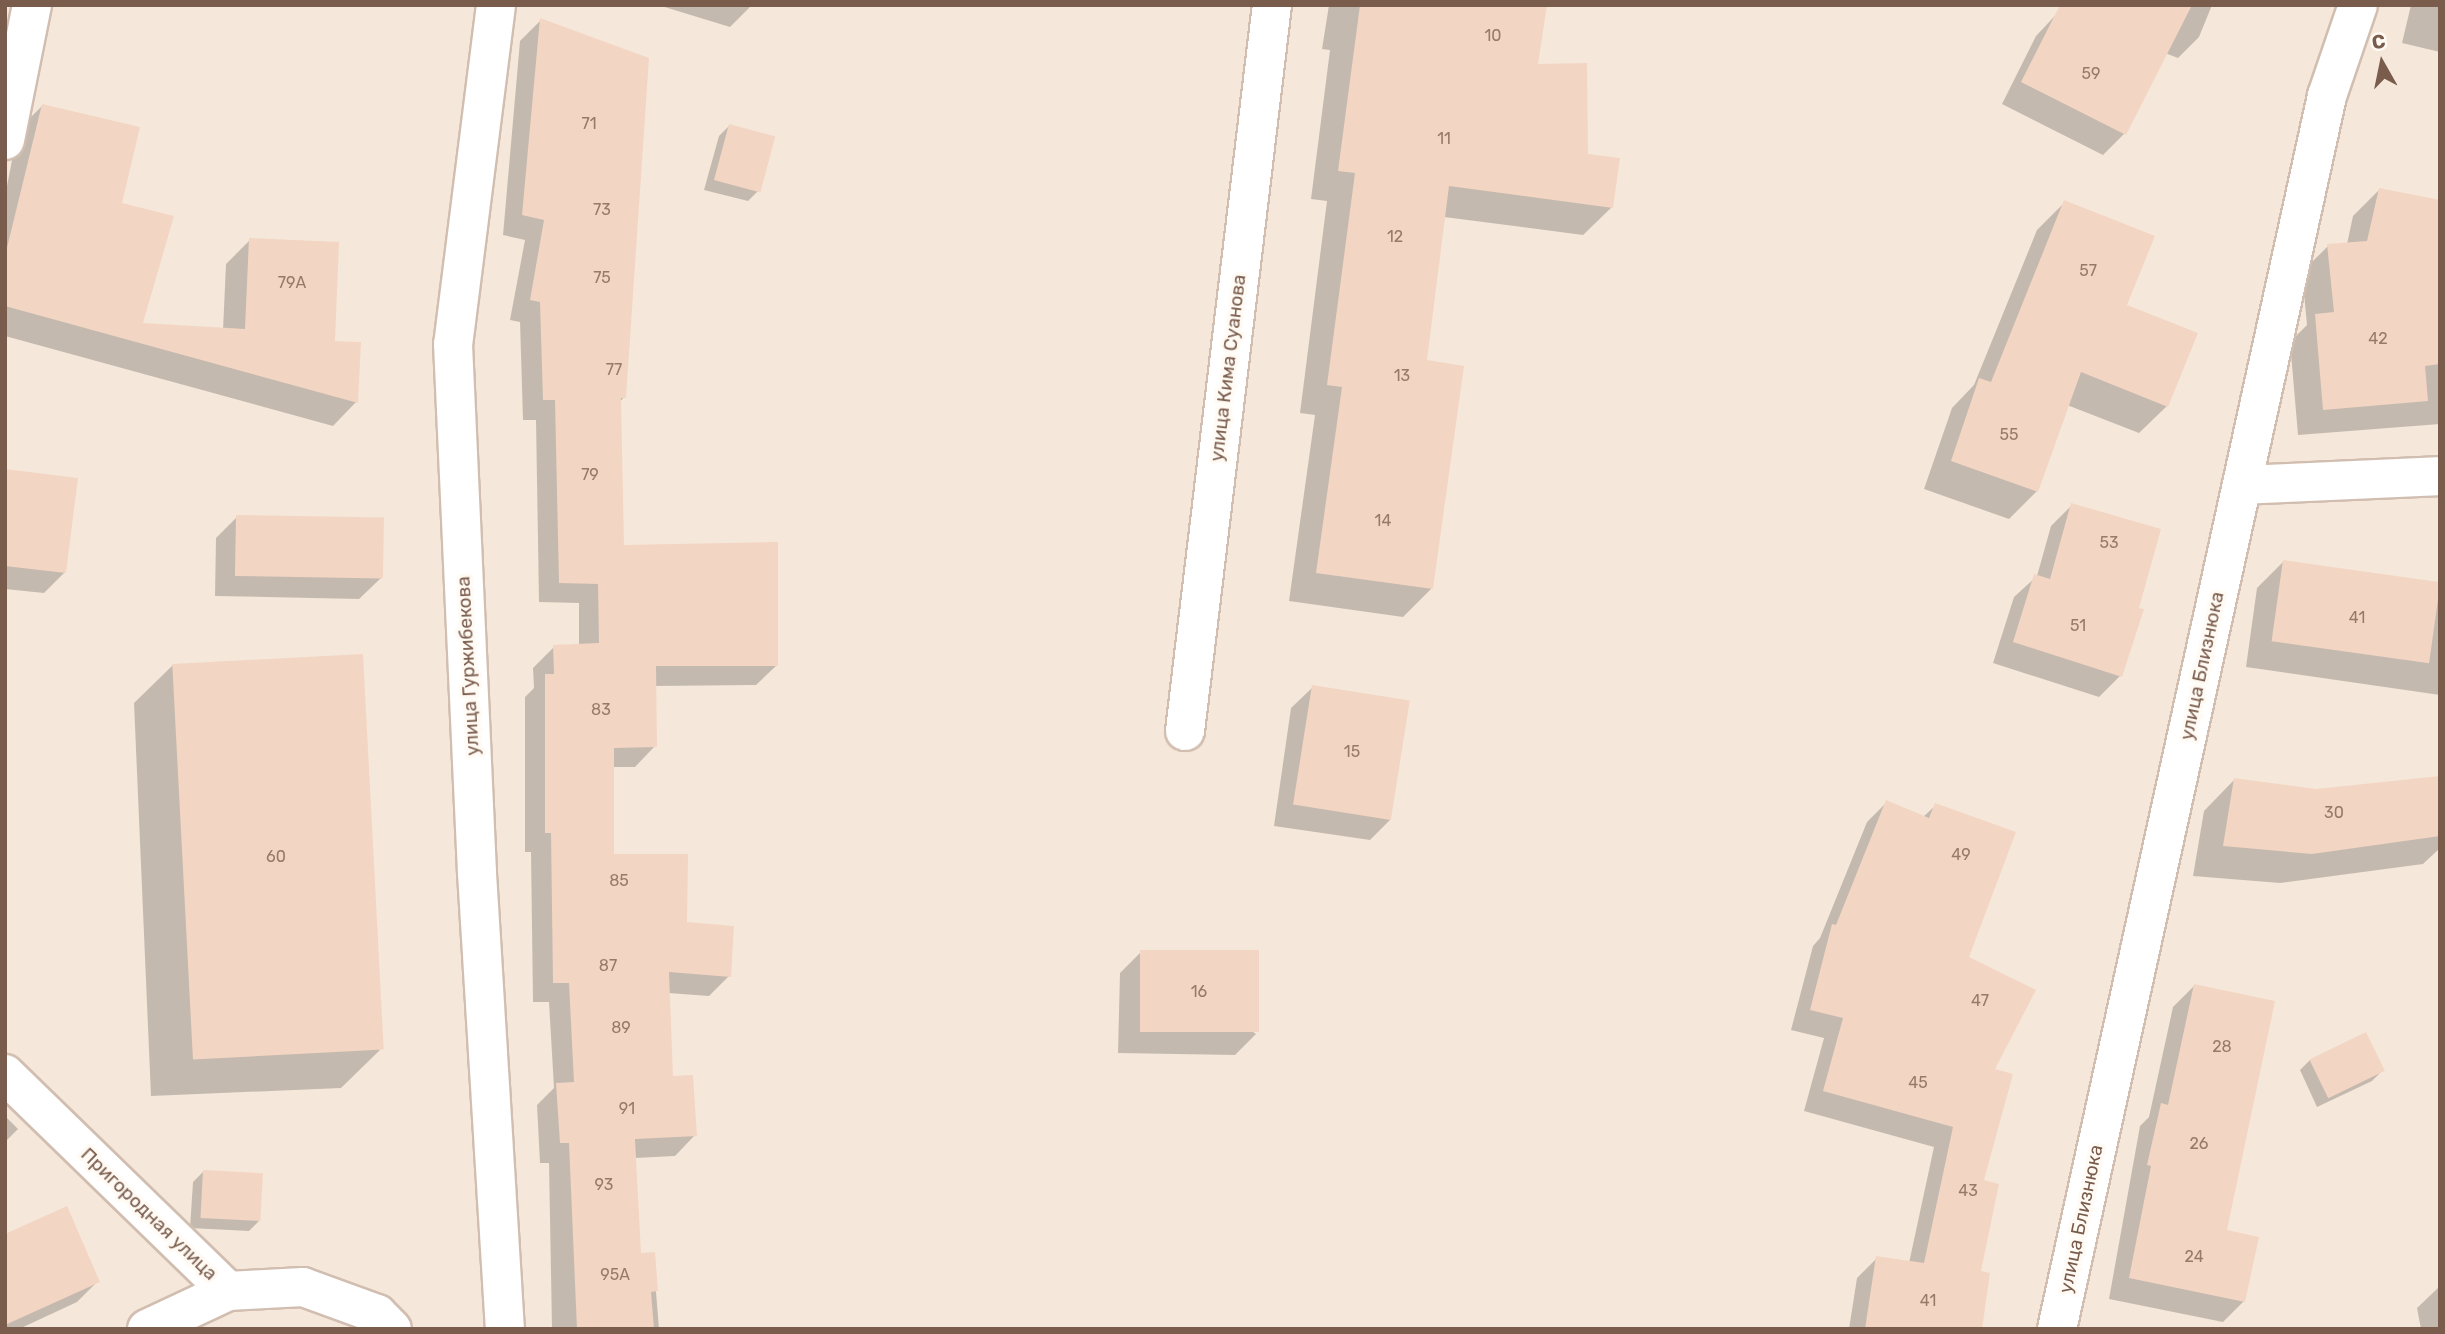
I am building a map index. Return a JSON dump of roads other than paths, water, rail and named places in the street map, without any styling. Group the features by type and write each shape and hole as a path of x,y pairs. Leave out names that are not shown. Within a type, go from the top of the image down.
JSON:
{"street":[{"path":"5,141 32,5"},
{"name":"улица Гуржибекова","path":"496,5 453,344 477,873 505,1329"},
{"name":"улица Кима Суанова","path":"1185,731 1272,5"},
{"name":"улица Близнюка","path":"2057,1329 2327,96 2358,5"},
{"path":"2242,485 2440,476"},
{"name":"Пригородная улица","path":"5,1074 228,1291 303,1287 377,1314 392,1329"},
{"path":"147,1329 228,1291"}]}
